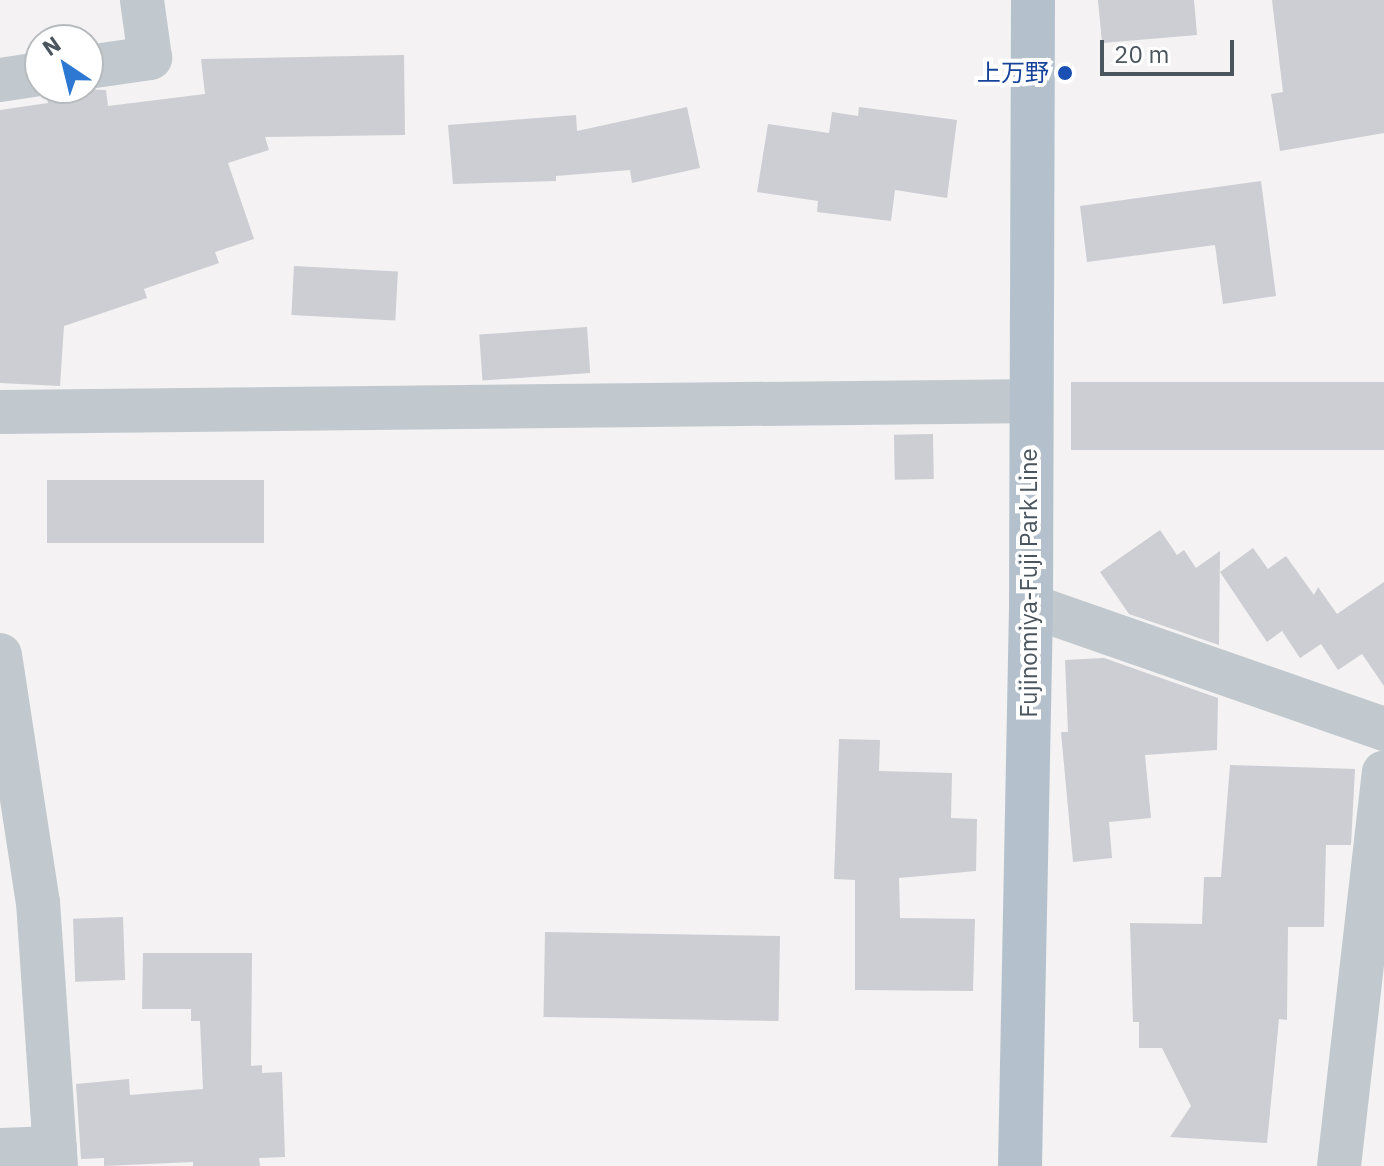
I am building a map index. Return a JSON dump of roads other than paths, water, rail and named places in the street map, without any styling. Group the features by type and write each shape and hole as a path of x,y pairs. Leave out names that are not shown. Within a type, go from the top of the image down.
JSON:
{"main road":[{"name":"Fujinomiya-Fuji Park Line","path":"1020,1166 1031,606 1029,401 1033,0"}],"street":[{"path":"104,65 150,58 142,0"},
{"path":"0,80 24,76"},
{"path":"0,412 1029,401"},
{"path":"1031,606 1384,729"},
{"path":"0,655 38,902 56,1157 0,1150"},
{"path":"1339,1166 1384,773"}],"place":[{"name":"上万野","path":"1065,73"}]}
